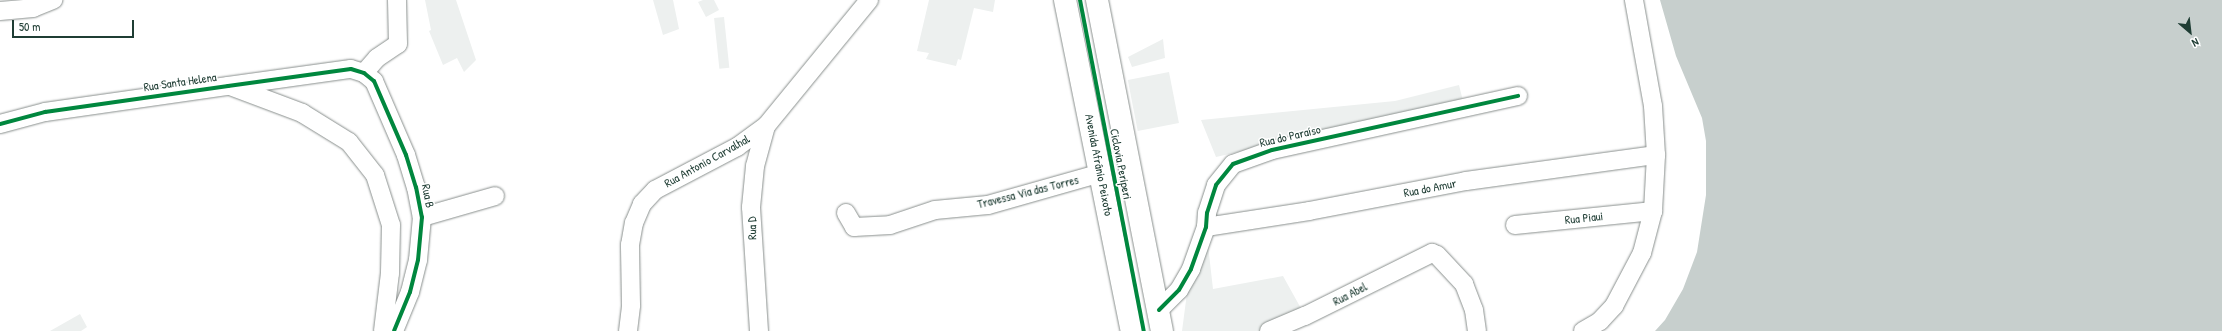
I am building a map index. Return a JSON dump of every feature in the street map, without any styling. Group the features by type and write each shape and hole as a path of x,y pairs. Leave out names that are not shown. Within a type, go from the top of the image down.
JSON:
{"main road":[{"name":"Avenida Afrânio Peixoto","path":"1066,0 1132,331"},
{"path":"1096,0 1160,321"}],"street":[{"path":"0,11 33,8 53,0"},
{"path":"364,73 377,58 396,47 399,37 397,0"},
{"name":"Rua Antonio Carvalhal","path":"628,331 631,305 630,245 634,223 642,204 656,190 737,147 766,126 869,0"},
{"path":"1583,331 1600,321 1614,306 1642,253 1653,211 1656,155 1649,76 1634,0"},
{"name":"Rua Santa Helena","path":"3,118 351,69 364,73"},
{"name":"Rua B","path":"364,73 374,81 406,155 416,187 422,217 416,265 410,292 394,331"},
{"path":"228,86 302,113 349,142 364,157 375,174 385,198 391,225 390,262 383,331"},
{"name":"Rua do Paraíso","path":"1160,321 1191,269 1206,227 1207,212 1216,185 1232,164 1243,159 1518,96"},
{"name":"Rua D","path":"759,331 751,208 755,166 766,126"},
{"name":"Rua do Amur","path":"1206,227 1309,211 1466,181 1656,155"},
{"name":"Travessa Via das Torres","path":"846,213 854,227 890,225 936,210 988,205 1101,174"},
{"path":"422,217 495,196"},
{"name":"Rua Piaui","path":"1515,225 1653,211"},
{"name":"Rua Abel","path":"1269,331 1305,316 1430,254 1437,255 1464,284 1474,310 1477,331"},
{"path":"390,262 416,265"}],"shaded area":[{"path":"425,0 456,0 476,60 464,72 457,58 443,65 429,31 431,30"},
{"path":"653,0 673,0 679,29 663,35"},
{"path":"703,0 714,0 719,10 706,17 698,2"},
{"path":"929,0 995,0 993,12 974,8 961,60 958,59 956,66 926,59 929,53 917,51"},
{"path":"1660,0 2222,0 2222,331 1655,331 1665,320 1683,289 1697,252 1706,195 1706,141 1702,118 1676,56"},
{"path":"724,17 729,68 719,69 714,18"},
{"path":"1163,39 1165,58 1132,67 1128,57"},
{"path":"1169,72 1179,123 1138,131 1128,80"},
{"path":"1459,85 1463,101 1216,157 1201,120 1395,101"},
{"path":"1194,240 1208,245 1213,289 1283,276 1303,312 1267,331 1182,331"},
{"path":"80,314 87,327 81,331 50,331"}],"cycle path":[{"name":"Ciclovia Periperi","path":"1080,0 1144,331"},
{"path":"0,124 45,112 228,86 351,69 364,73 374,81 406,155 416,187 422,217 418,260 410,292 394,331"},
{"path":"1159,310 1179,290 1191,269 1206,227 1207,213 1216,185 1233,164 1272,150 1518,96"}]}
